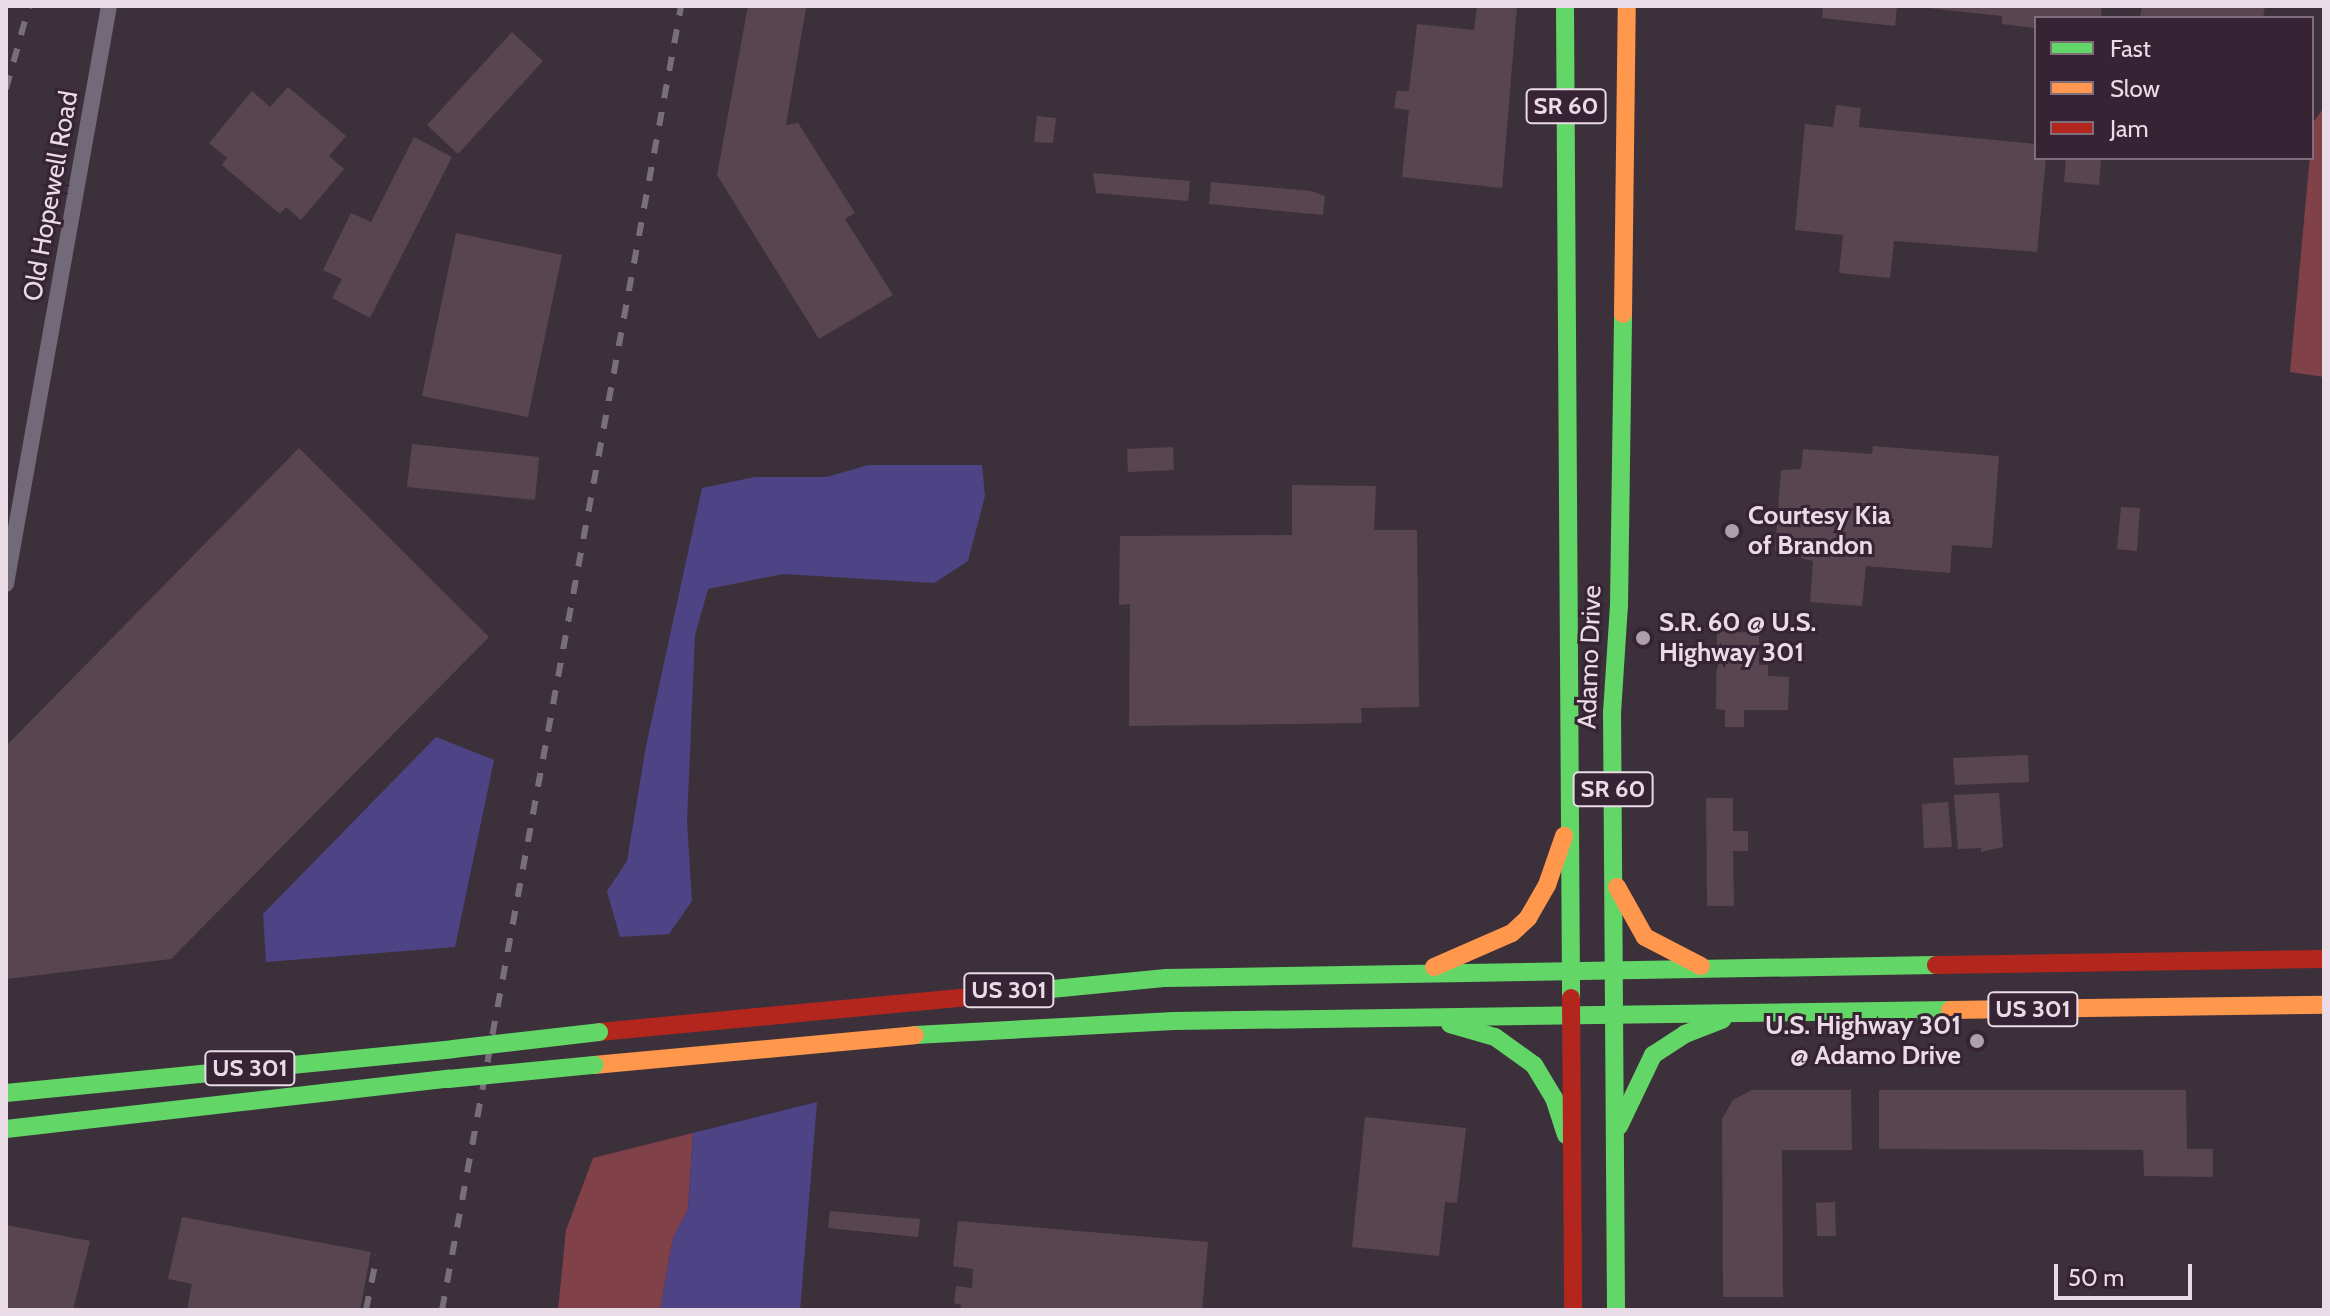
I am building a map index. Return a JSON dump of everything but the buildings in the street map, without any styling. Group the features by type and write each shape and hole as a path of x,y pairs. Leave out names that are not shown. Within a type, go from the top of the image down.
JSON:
{"main road":[{"name":"Adamo Drive","path":"1565,6 1573,1310"},
{"name":"Adamo Drive","path":"1616,1310 1612,971 1627,6"},
{"path":"1420,973 1493,943 1528,918 1547,885 1572,814"},
{"path":"1614,879 1645,937 1683,960 1716,970"},
{"name":"US 301","path":"6,1093 1041,987 1166,978 2324,959"},
{"name":"US 301","path":"6,1129 448,1079 1005,1028 1423,1016 2324,1005"},
{"path":"1616,1133 1644,1070 1661,1047 1743,1012"},
{"path":"1423,1016 1495,1037 1534,1065 1554,1098 1573,1157"}],"street":[{"name":"Old Hopewell Road","path":"6,584 109,6"}],"shaded area":[{"path":"2324,107 2324,377 2290,372 2310,160 2314,160 2314,122"},
{"path":"868,465 982,465 985,496 968,561 934,583 783,574 708,589 695,635 687,822 692,901 669,934 620,937 607,891 627,861 646,746 702,488 755,477 827,477"},
{"path":"436,737 494,760 455,947 266,962 263,914"},
{"path":"817,1102 800,1310 660,1310 673,1238 688,1209 693,1133"},
{"path":"693,1133 688,1209 673,1238 660,1310 558,1310 566,1230 593,1158"}],"railway":[{"path":"6,89 29,6"},
{"path":"442,1310 681,6"},
{"path":"366,1310 377,1255"}],"traffic: fast":[{"path":"1565,6 1571,998"},
{"path":"1616,1310 1612,713 1619,606 1623,314"},
{"path":"981,996 1166,978 1936,965"},
{"path":"915,1035 1174,1021 1950,1010"},
{"path":"1619,1126 1653,1055 1685,1034 1722,1020"},
{"path":"1450,1024 1495,1037 1534,1065 1554,1098 1566,1135"},
{"path":"453,1049 599,1032"},
{"path":"6,1093 453,1049"},
{"path":"448,1079 594,1065"},
{"path":"6,1129 448,1079"}],"traffic: slow":[{"path":"1623,314 1627,6"},
{"path":"1434,967 1512,933 1528,918 1547,885 1564,836"},
{"path":"1617,887 1645,937 1701,966"},
{"path":"1950,1010 2324,1005"},
{"path":"594,1065 915,1035"}],"traffic: jam":[{"path":"1936,965 2324,959"},
{"path":"599,1032 981,996"},
{"path":"1571,998 1573,1310"}],"place":[{"name":"Courtesy Kia of Brandon","path":"1732,531"},
{"name":"S.R. 60 @ U.S. Highway 301","path":"1643,638"},
{"name":"U.S. Highway 301 @ Adamo Drive","path":"1977,1041"}]}
